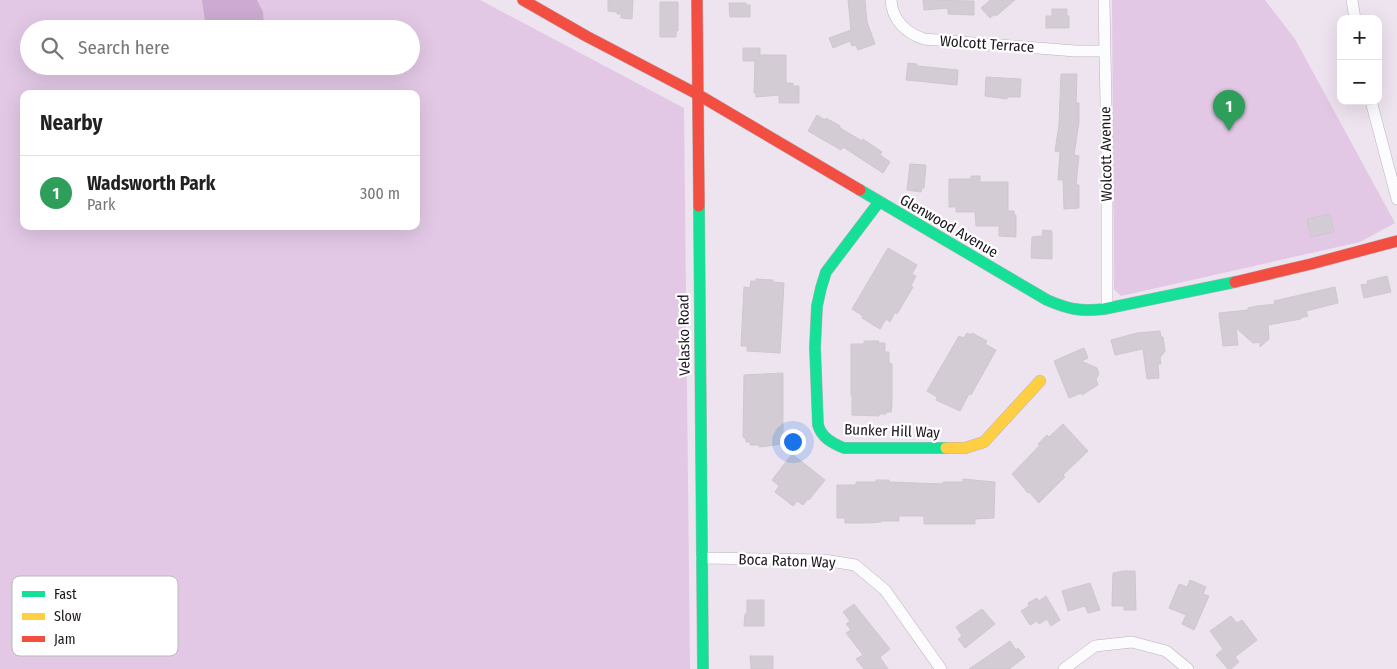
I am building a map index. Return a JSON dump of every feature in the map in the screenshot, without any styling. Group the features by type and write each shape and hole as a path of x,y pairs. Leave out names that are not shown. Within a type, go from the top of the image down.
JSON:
{"street":[{"name":"Glenwood Avenue","path":"523,0 697,94 1047,300 1064,308 1084,311 1106,308 1226,285 1397,241"},
{"name":"Velasko Road","path":"697,0 703,669"},
{"name":"Wolcott Terrace","path":"890,0 898,22 909,32 924,39 1075,51 1104,51"},
{"name":"Wolcott Avenue","path":"1104,0 1107,159 1106,308"},
{"path":"1352,0 1354,15"},
{"path":"1372,105 1397,199"},
{"name":"Bunker Hill Way","path":"879,202 826,272 822,282 818,302 816,349 818,425 820,431 830,442 844,448 919,449 975,446 984,442 1040,381"},
{"name":"Boca Raton Way","path":"702,558 824,560 855,565 886,590 941,669"},
{"path":"1064,669 1094,646 1132,642 1166,651 1188,669"}],"shaded area":[{"path":"0,0 480,0 684,108 690,669 0,669"},
{"path":"202,0 257,0 263,12 263,20 205,20"},
{"path":"1112,0 1265,0 1295,39 1395,223 1360,242 1121,296 1114,289"}],"building":[{"path":"608,0 633,0 632,19 621,18 621,14 608,11"},
{"path":"848,0 865,0 867,22 875,44 858,50 856,45 852,46 850,41 833,48 829,38 851,30"},
{"path":"923,0 974,1 974,15 948,14 948,8 924,10"},
{"path":"990,0 1015,0 996,16 995,14 990,18 981,8"},
{"path":"660,2 678,2 678,31 676,31 676,37 660,37"},
{"path":"729,3 746,3 746,5 750,5 750,17 730,17"},
{"path":"1052,9 1067,9 1069,28 1046,28 1046,16 1052,16"},
{"path":"743,48 760,48 760,55 786,55 786,83 793,83 793,86 799,86 799,103 779,103 779,95 756,97 756,93 754,93 755,61 743,61"},
{"path":"908,63 917,64 917,66 958,70 957,85 906,80"},
{"path":"1061,74 1077,74 1076,103 1079,103 1079,122 1074,155 1079,156 1076,185 1079,185 1079,208 1064,209 1063,180 1058,180 1060,152 1055,151 1059,125"},
{"path":"986,77 1021,79 1020,97 1007,97 1007,99 985,96"},
{"path":"817,115 840,126 840,128 862,141 863,139 882,152 880,155 890,162 883,173 843,147 841,150 808,131"},
{"path":"910,164 926,165 924,188 922,188 921,192 907,190"},
{"path":"971,176 980,176 980,182 1008,182 1008,211 1014,211 1014,215 1016,215 1016,237 999,236 999,226 976,226 975,212 956,212 956,207 949,207 949,179 971,179"},
{"path":"1330,214 1334,232 1311,237 1307,219"},
{"path":"1043,230 1052,231 1052,259 1031,258 1032,237 1042,236"},
{"path":"888,248 917,265 912,274 916,276 911,286 913,287 897,314 895,312 890,322 886,319 880,329 862,318 863,316 852,309"},
{"path":"1387,276 1391,292 1364,298 1361,285 1368,284 1367,281"},
{"path":"756,279 784,283 780,353 747,351 747,346 741,346 744,287 750,288 751,281 756,281"},
{"path":"1335,287 1338,303 1306,311 1308,316 1301,319 1268,325 1269,339 1260,347 1260,342 1253,343 1236,328 1238,345 1223,346 1219,313 1248,310 1248,308 1257,306 1275,304 1274,301"},
{"path":"1160,331 1165,351 1160,358 1161,364 1158,364 1159,378 1147,379 1143,349 1115,355 1111,340 1137,333"},
{"path":"967,333 971,335 972,333 987,341 985,344 996,350 960,411 936,400 937,397 927,391 959,336 964,338"},
{"path":"864,341 885,343 885,352 889,352 889,363 892,364 891,412 879,414 879,416 852,415 851,344 864,344"},
{"path":"1084,348 1088,358 1081,361 1097,368 1099,374 1096,379 1098,385 1082,395 1081,393 1069,398 1054,361"},
{"path":"783,373 783,444 759,447 759,445 750,445 750,442 746,442 746,439 743,437 744,375"},
{"path":"1063,424 1088,451 1063,475 1065,477 1039,503 1012,474 1047,435 1049,437"},
{"path":"792,454 825,480 803,505 797,501 793,506 775,492 779,486 772,480"},
{"path":"963,479 995,482 994,518 975,519 975,524 924,524 924,516 899,516 899,521 868,523 845,523 845,518 837,518 837,485 856,485 856,482 876,482 876,480 943,484 943,482 963,482"},
{"path":"1135,571 1136,610 1124,610 1124,606 1112,606 1113,573"},
{"path":"1190,580 1206,587 1203,594 1209,596 1194,630 1182,624 1186,615 1169,608 1179,584 1187,587"},
{"path":"1090,583 1100,610 1088,613 1085,606 1068,611 1062,591"},
{"path":"1046,596 1060,620 1051,626 1047,619 1039,624 1037,621 1030,625 1021,611 1029,606 1028,603 1037,598 1039,601"},
{"path":"747,600 764,600 764,626 744,626 745,614 747,614"},
{"path":"854,604 890,649 880,657 888,669 864,669 856,659 863,655 846,633 851,630 846,624 850,621 843,612"},
{"path":"982,609 995,624 965,648 958,639 962,636 956,627"},
{"path":"1231,616 1237,623 1242,620 1257,640 1235,657 1239,662 1231,669 1228,669 1216,655 1223,649 1210,631"},
{"path":"1010,641 1016,650 1018,648 1025,657 1009,669 969,669"},
{"path":"750,656 773,656 773,669 751,669"}],"traffic: fast":[{"path":"860,190 1047,300 1068,308 1081,310 1104,309 1235,282"},
{"path":"879,202 826,272 821,288 817,306 815,347 818,425 828,439 844,448 946,448"},
{"path":"699,206 703,669"}],"traffic: slow":[{"path":"946,448 965,448 984,442 1040,381"}],"traffic: jam":[{"path":"523,0 586,36 697,94 860,190"},
{"path":"697,0 699,206"},
{"path":"1235,282 1397,241"}],"place":[{"name":"Wadsworth Park","path":"1229,131"}]}
